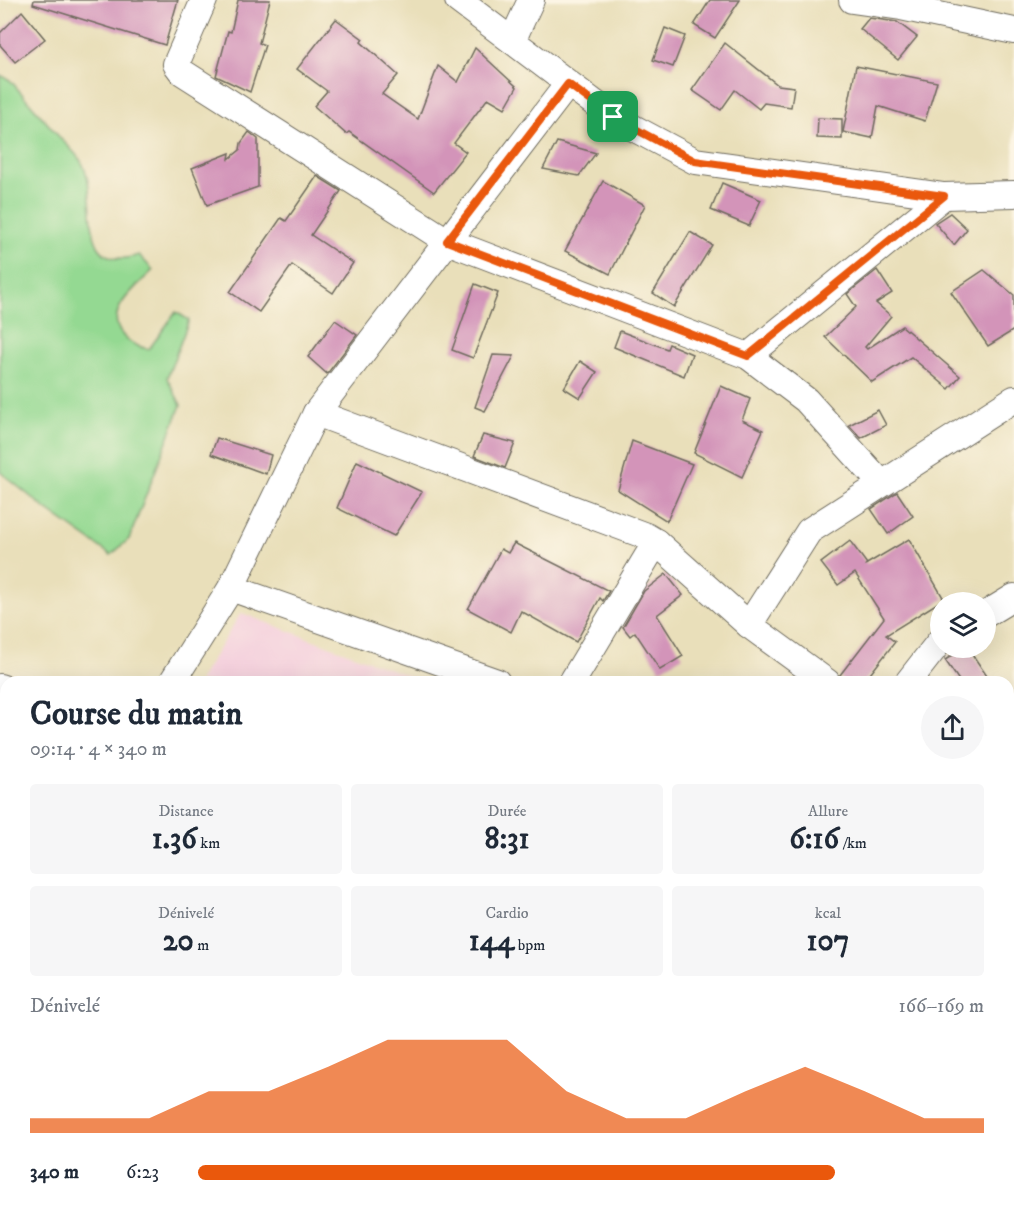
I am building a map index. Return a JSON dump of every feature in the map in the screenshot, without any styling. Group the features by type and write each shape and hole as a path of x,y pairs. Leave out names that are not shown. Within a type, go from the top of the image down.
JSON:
{"street":[{"path":"204,0 176,64 182,72 447,241 748,356 806,400 881,483"},
{"path":"458,0 513,39 613,117 695,161 944,196 1014,194"},
{"path":"513,39 531,0"},
{"path":"852,0 903,3 1014,31"},
{"path":"176,676 231,588 316,413 568,84"},
{"path":"748,356 944,196"},
{"path":"749,625 810,531 1014,399"},
{"path":"316,413 656,542 749,625 819,676"},
{"path":"576,676 656,542"},
{"path":"231,588 480,676"},
{"path":"996,608 1014,597"},
{"path":"913,676 930,654"}],"shaded area":[{"path":"241,613 409,676 202,676"}],"green space":[{"path":"0,75 10,80 82,163 87,177 97,244 105,254 118,258 139,255 153,270 132,290 117,314 116,322 125,338 140,347 149,349 176,312 189,320 167,378 181,405 129,539 111,555 46,509 0,472"}],"building":[{"path":"34,0 178,0 165,45 33,4"},
{"path":"238,0 270,0 259,43 265,45 250,92 216,76 228,31 231,32"},
{"path":"710,0 740,0 715,38 694,25"},
{"path":"22,11 45,39 15,62 0,45 0,33"},
{"path":"869,18 897,22 917,37 898,60 860,29"},
{"path":"336,19 363,39 361,42 398,75 382,94 418,119 438,66 458,82 475,48 517,87 505,108 488,98 454,143 466,152 434,192 349,132 346,134 314,106 327,91 297,69"},
{"path":"665,28 685,36 673,67 653,60"},
{"path":"725,43 778,85 794,87 791,107 764,103 759,109 735,90 721,110 692,90"},
{"path":"856,66 937,82 925,121 878,106 872,138 843,132"},
{"path":"818,118 842,119 842,139 817,138"},
{"path":"249,132 258,139 258,187 207,205 192,168 230,153 229,159 240,150 241,143"},
{"path":"557,142 596,153 579,176 543,169"},
{"path":"317,176 341,191 311,235 353,263 333,293 292,265 259,312 230,292 281,218 286,221"},
{"path":"603,181 645,205 610,274 565,251"},
{"path":"722,183 761,200 749,226 711,210"},
{"path":"950,213 967,229 954,245 935,223"},
{"path":"690,232 712,245 674,307 653,293"},
{"path":"877,270 892,293 876,303 891,316 865,347 867,349 902,326 960,376 949,389 911,357 872,382 825,337 856,307 847,294"},
{"path":"984,270 1014,295 1014,330 988,346 951,292"},
{"path":"475,284 498,293 473,358 452,350"},
{"path":"335,320 357,335 327,374 308,357"},
{"path":"620,331 667,349 669,344 692,354 684,376 614,347"},
{"path":"493,355 514,356 485,411 475,407"},
{"path":"580,361 597,372 580,398 564,388"},
{"path":"721,386 750,399 742,420 763,430 742,477 694,453"},
{"path":"878,410 886,425 861,438 849,425"},
{"path":"483,435 515,443 505,468 474,456"},
{"path":"217,438 271,455 266,474 211,454"},
{"path":"632,441 692,464 667,521 618,490"},
{"path":"357,461 422,492 394,536 337,508"},
{"path":"897,492 913,516 888,534 871,509"},
{"path":"909,539 940,592 930,592 930,608 886,635 895,642 869,676 840,675 884,618 855,573 838,585 821,563 850,541 867,564"},
{"path":"514,543 609,591 603,601 600,598 576,642 521,611 511,632 468,609 501,549 508,553"},
{"path":"666,574 683,595 657,615 683,656 660,670 635,632 630,636 623,627 644,591"},
{"path":"948,658 975,658 987,676 956,676 945,660"}],"route":[{"path":"568,84 613,117 695,161 944,196 748,356 447,241 568,84"}]}
